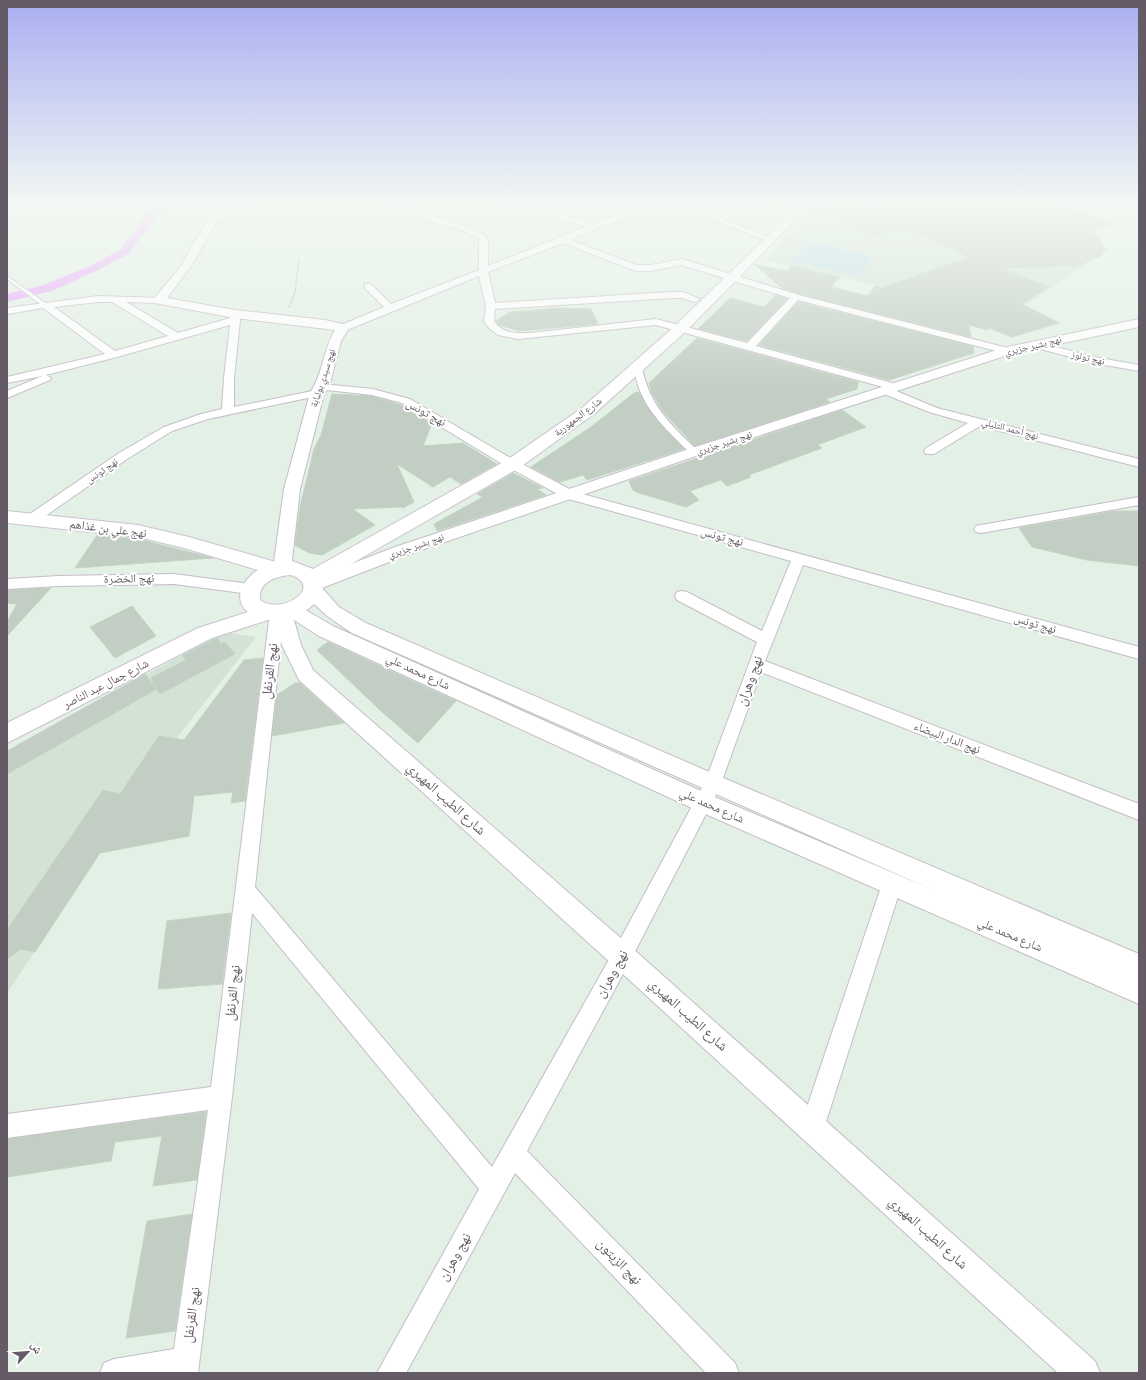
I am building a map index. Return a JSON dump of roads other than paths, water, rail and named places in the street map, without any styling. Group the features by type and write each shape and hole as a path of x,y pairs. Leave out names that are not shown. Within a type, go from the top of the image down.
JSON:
{"main road":[{"name":"شارع الجمهورية","path":"300,577 508,461 588,411 638,368 695,299 726,277 734,268"},
{"name":"شارع الجمهورية","path":"508,461 572,411 642,350 673,327 735,268"},
{"name":"نهج علي بن غذاهم","path":"7,517 29,521 138,531 189,542 208,550 300,577"},
{"name":"نهج علي بن غذاهم","path":"208,550 250,590 250,601 254,607 280,612"},
{"name":"شارع جمال عبد الناصر","path":"7,734 205,634 301,605 309,599 300,577 263,576 205,634"}],"street":[{"path":"159,300 183,268"},
{"path":"7,311 42,303 112,298 159,300 235,317 284,319 325,324 342,328 490,268"},
{"path":"701,268 796,297 1008,351"},
{"path":"483,271 485,287 491,306 672,295 683,295 695,299"},
{"path":"368,286 390,308"},
{"path":"748,348 796,297"},
{"path":"112,298 177,337"},
{"path":"42,303 113,355"},
{"name":"نهج أحمد التليلي","path":"491,306 489,321 492,326 502,333 517,337 650,322 673,327 890,389 932,410 1139,463"},
{"path":"7,380 113,355 177,337 235,317"},
{"path":"228,410 229,378 235,317"},
{"name":"نهج بشير جزيري","path":"300,577 400,550 570,495 694,452 1008,351 1139,323"},
{"name":"نهج سيدي بولبابة","path":"300,577 292,489 335,340 342,328"},
{"name":"نهج تولوز","path":"1037,345 1093,360 1139,368"},
{"path":"7,395 71,366"},
{"path":"638,368 640,384 652,409 694,452"},
{"name":"نهج تونس","path":"29,521 123,456 168,429 182,423 228,410 320,390 373,392 406,401 508,461 570,495 1139,653"},
{"path":"930,451 979,421"},
{"path":"981,529 1139,501"},
{"name":"نهج وهران","path":"391,1373 512,1152 622,956 708,793 756,664 799,558"},
{"name":"شارع محمد علي","path":"300,577 333,612 359,628 708,793 892,884 1139,991"},
{"name":"نهج الخضرة","path":"7,584 59,581 174,579 250,590"},
{"path":"682,596 766,640"},
{"name":"شارع محمد علي","path":"280,612 708,793 1139,967"},
{"name":"شارع الطيب المهيري","path":"280,612 287,637 295,656 306,675 622,956 1083,1373"},
{"name":"نهج القرنفل","path":"185,1367 221,1097 244,888 280,612"},
{"name":"نهج الدار البيضاء","path":"756,664 1139,812"},
{"path":"812,1128 892,884"},
{"path":"244,888 493,1187"},
{"path":"7,1126 221,1097"},
{"name":"نهج الزيتون","path":"512,1152 725,1373"},
{"path":"114,1373 185,1367"}],"lane":[{"path":"7,277 25,292 42,303"}],"waterway":[{"path":"7,298 48,288 93,268"}]}
